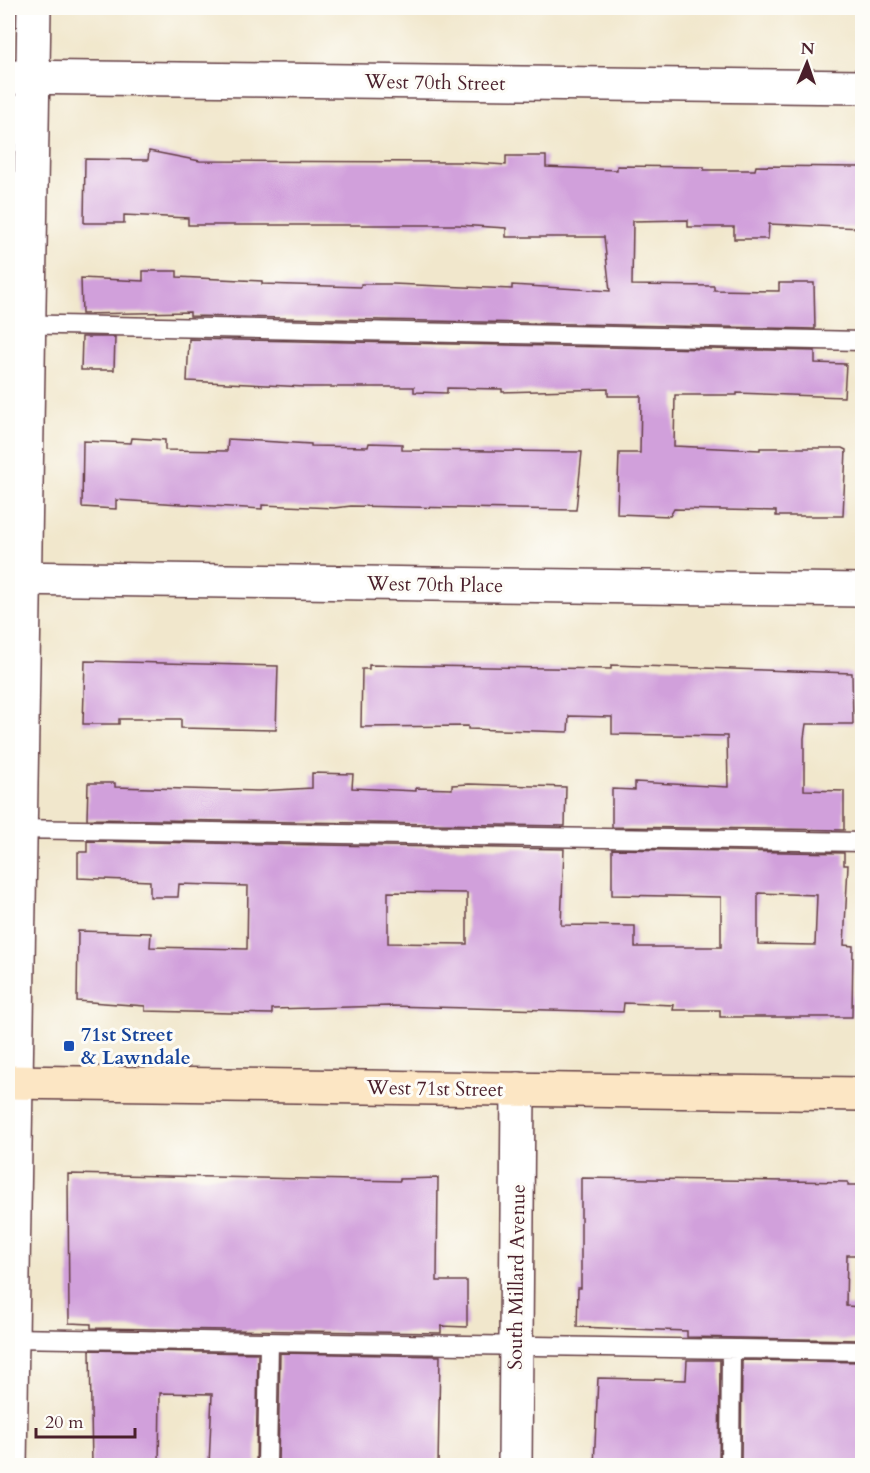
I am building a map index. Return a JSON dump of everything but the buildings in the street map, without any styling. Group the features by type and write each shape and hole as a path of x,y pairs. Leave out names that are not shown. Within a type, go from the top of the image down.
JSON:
{"main road":[{"name":"West 71st Street","path":"12,1082 862,1094"}],"street":[{"path":"10,1466 20,77 34,8"},
{"name":"West 70th Street","path":"20,77 862,87"},
{"name":"West 70th Place","path":"16,578 862,590"},
{"name":"South Millard Avenue","path":"515,1466 518,1089"}],"lane":[{"path":"18,325 862,341"},
{"path":"14,829 862,842"},
{"path":"10,1338 862,1351"},
{"path":"267,1466 268,1342"},
{"path":"730,1466 731,1350"}],"place":[{"name":"71st Street & Lawndale","path":"69,1046"}]}
